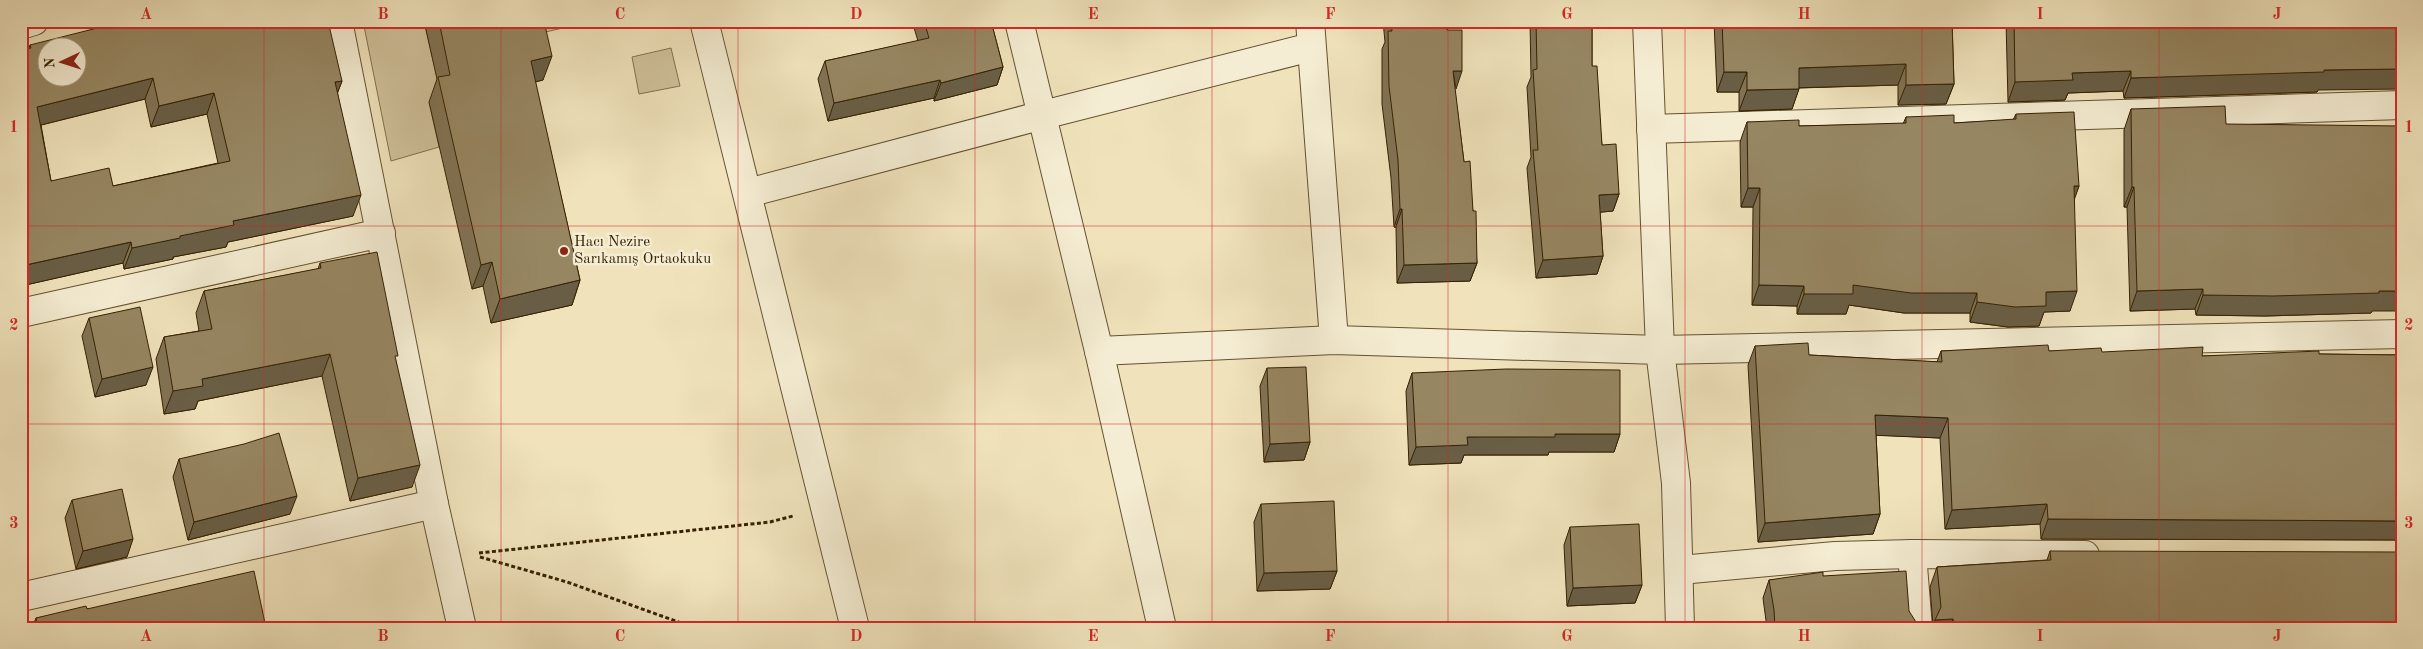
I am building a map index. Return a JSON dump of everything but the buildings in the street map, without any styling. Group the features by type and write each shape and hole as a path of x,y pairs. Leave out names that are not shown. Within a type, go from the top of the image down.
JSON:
{"street":[{"path":"21,25 34,21"},
{"path":"338,21 434,504 455,549 462,628"},
{"path":"704,21 855,628"},
{"path":"1020,21 1099,351 1162,628"},
{"path":"1647,21 1660,350 1676,483 1680,570 1680,628"},
{"path":"748,193 1043,114 1311,34 1334,340"},
{"path":"1651,129 2402,105"},
{"path":"21,313 381,233"},
{"path":"1099,351 1334,340 1660,350 2402,334"},
{"path":"21,597 434,504"},
{"path":"1680,570 1835,556 1912,554 2112,555"},
{"path":"1912,554 1918,628"}],"path":[{"path":"455,549 770,522 825,509"},
{"path":"455,549 567,582 695,628"}],"shaded area":[{"path":"363,21 424,21 442,99 429,102 439,147 391,161"},
{"path":"530,21 587,21 588,22 533,35"},
{"path":"671,48 680,86 639,94 632,57"}],"place":[{"name":"Hacı Nezire Sarıkamış Ortaokuku","path":"564,251"}]}
